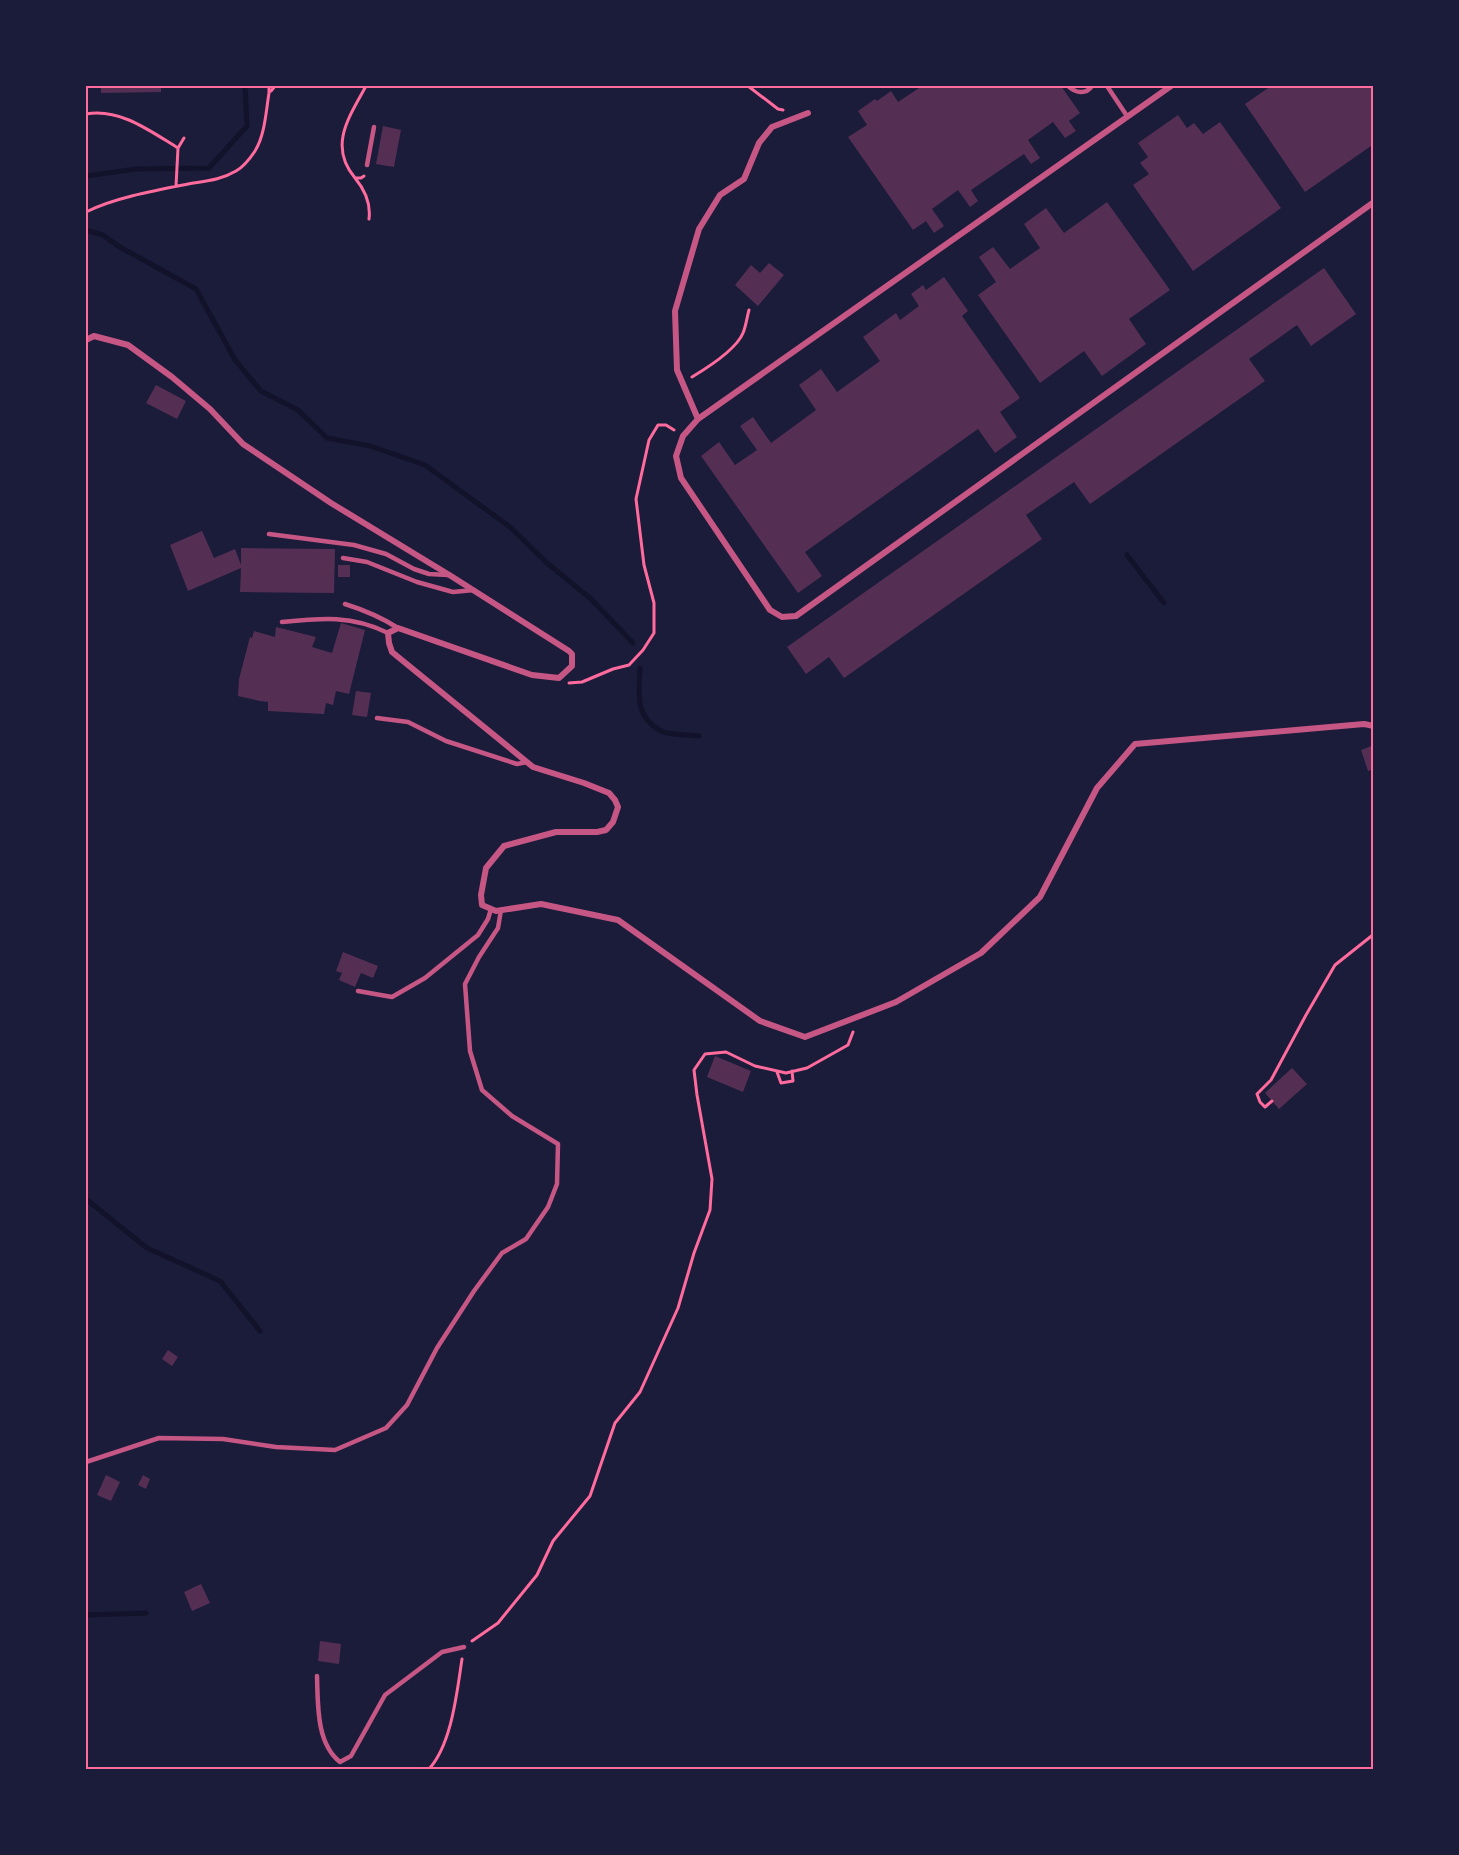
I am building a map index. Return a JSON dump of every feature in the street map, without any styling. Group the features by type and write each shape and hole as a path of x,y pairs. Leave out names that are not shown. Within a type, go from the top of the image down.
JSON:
{"street":[{"path":"1171,86 698,419 683,436 676,456 681,478 770,610 782,617 796,616 1374,202"},
{"path":"698,419 677,370 675,311 699,229 720,195 744,179 759,143 772,127 805,114"},
{"path":"86,339 94,336 128,345 172,377 210,409 243,444 331,503 569,651 573,659 572,666 559,678 532,675 398,628 388,633 388,643 392,652 533,767 609,793 618,807 606,830 556,832 504,846 486,868 481,895 482,905 501,910 541,904 618,920 759,1021 805,1037 896,1002 981,953 1040,897 1097,788 1135,744 1364,724 1374,726"}],"lane":[{"path":"1068,86 1078,92 1086,91 1092,86"},
{"path":"1107,86 1127,116"},
{"path":"367,165 374,127"},
{"path":"269,534 354,545 386,554 429,574 451,576"},
{"path":"343,558 367,561 417,582 453,592 474,590"},
{"path":"345,604 366,611 398,628"},
{"path":"282,622 350,619 388,633"},
{"path":"376,718 408,722 446,741 517,764 527,762"},
{"path":"358,991 392,997 425,978 478,935 488,920 491,909"},
{"path":"86,1461 159,1438 223,1439 276,1447 334,1450 386,1428 407,1405 437,1348 474,1291 501,1253 526,1239 548,1207 557,1184 558,1144 512,1116 482,1090 470,1051 465,984 498,928 501,910"},
{"path":"317,1676 319,1720 331,1755 340,1762 351,1756 385,1695 442,1652 464,1647"}],"path":[{"path":"86,212 124,199 176,186 218,179 238,170 258,144 269,86"},
{"path":"269,93 275,86"},
{"path":"366,86 351,113 342,136 342,156 349,171 366,195 370,210 369,219"},
{"path":"748,86 778,109 805,114"},
{"path":"86,114 94,112 122,117 142,126 178,148"},
{"path":"176,186 178,148 184,138"},
{"path":"355,178 365,175 367,165"},
{"path":"683,382 718,359 734,344 742,335 749,310"},
{"path":"559,678 567,683 582,682 629,665 654,633 654,603 644,565 636,499 649,440 658,425 666,425"},
{"path":"1272,1101 1265,1107 1257,1094 1271,1080 1335,965 1374,934"},
{"path":"428,1770 435,1762 453,1718 464,1647 498,1623 537,1575 553,1541 590,1496 615,1423 640,1392 678,1308 694,1253 710,1210 712,1179 694,1070 705,1054 726,1052 755,1066 777,1071 807,1068 848,1045 859,1016"},
{"path":"777,1071 781,1083 793,1081 792,1071"}],"building":[{"path":"101,86 161,86 161,92 101,93"},
{"path":"922,86 1061,86 1080,113 1069,121 1076,131 1065,138 1053,122 1028,140 1040,158 1031,164 1024,154 971,190 978,201 970,207 958,190 932,209 944,226 934,233 926,221 913,230 848,137 867,125 858,111 875,99 877,101 891,91 898,102"},
{"path":"1271,86 1374,86 1374,150 1371,146 1305,192 1245,104"},
{"path":"1178,115 1187,128 1194,123 1203,134 1220,122 1281,208 1193,271 1133,185 1149,174 1140,163 1148,157 1138,143"},
{"path":"383,126 401,130 394,167 376,164"},
{"path":"1107,202 1170,290 1129,319 1146,344 1102,376 1084,351 1040,383 978,295 996,282 979,257 993,247 1010,269 1040,248 1024,224 1046,208 1064,233"},
{"path":"769,263 784,275 758,306 735,285 751,265 760,273"},
{"path":"1324,268 1356,314 1311,346 1297,325 1249,359 1265,381 1090,504 1074,482 1026,515 1042,539 844,678 829,657 806,674 787,647"},
{"path":"944,277 968,311 962,316 1020,398 1000,412 1017,437 995,453 978,429 805,552 822,576 798,593 701,456 719,442 735,465 757,450 740,426 753,417 771,443 816,410 799,385 821,369 837,392 880,361 863,337 896,313 900,320 919,306 911,294 923,285 926,290"},
{"path":"156,385 186,401 177,419 146,403"},
{"path":"202,531 214,558 235,549 241,565 241,548 335,549 334,593 240,592 241,568 188,591 170,545"},
{"path":"338,565 350,565 350,577 338,577"},
{"path":"341,623 365,630 349,694 336,691 333,705 326,703 324,714 268,711 268,702 238,696 239,679 250,637 252,638 254,631 275,637 276,627 316,637 312,647 332,653"},
{"path":"356,691 371,693 367,717 352,715"},
{"path":"1374,745 1374,769 1368,771 1361,750"},
{"path":"343,952 378,966 373,978 361,973 355,987 339,980 342,973 336,971"},
{"path":"715,1056 751,1071 743,1092 707,1077"},
{"path":"1292,1068 1307,1084 1279,1109 1265,1093"},
{"path":"168,1350 178,1357 172,1366 162,1359"},
{"path":"106,1475 120,1482 111,1501 97,1495"},
{"path":"143,1475 150,1479 146,1489 138,1485"},
{"path":"201,1584 210,1603 192,1611 184,1592"},
{"path":"320,1641 341,1644 339,1664 318,1661"}],"waterway":[{"path":"86,176 136,169 209,168 247,126 245,86"},
{"path":"86,230 103,235 118,246 196,289 235,360 261,391 298,410 327,438 370,446 425,465 510,527 547,563 590,598 633,643"},
{"path":"1127,555 1164,603"},
{"path":"640,668 639,695 646,719 664,732 699,736"},
{"path":"86,1199 147,1248 220,1281 260,1331"},
{"path":"86,1615 146,1613"}]}
